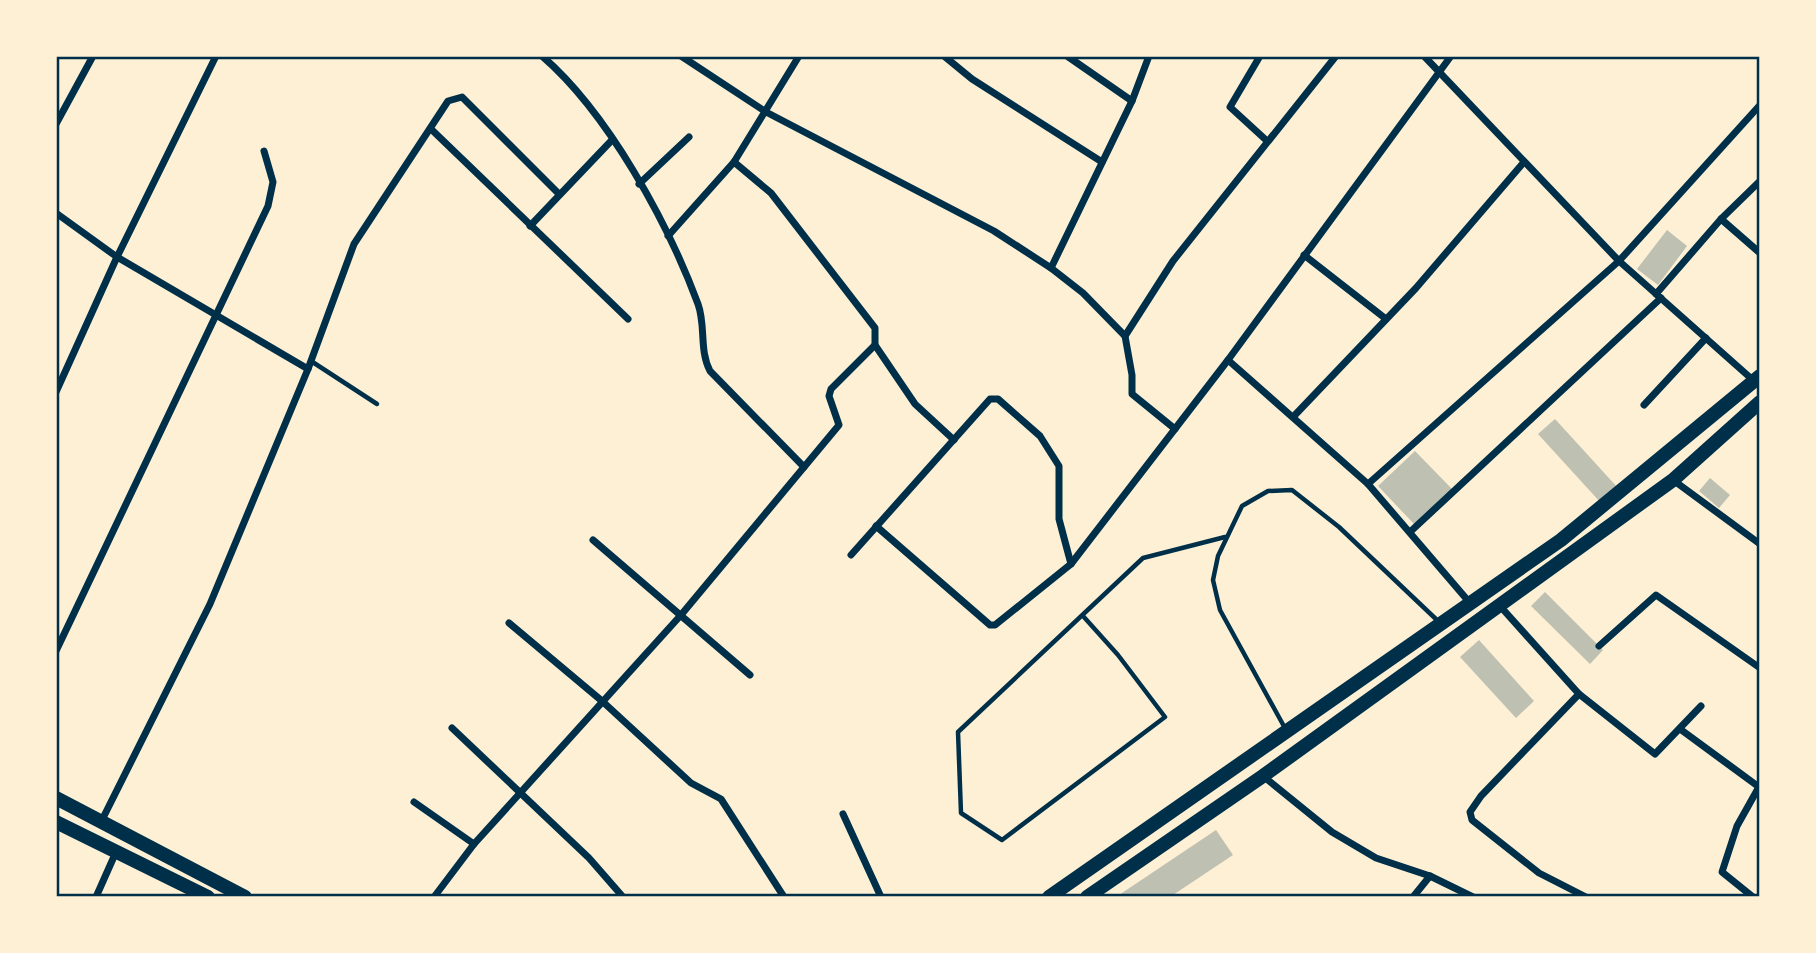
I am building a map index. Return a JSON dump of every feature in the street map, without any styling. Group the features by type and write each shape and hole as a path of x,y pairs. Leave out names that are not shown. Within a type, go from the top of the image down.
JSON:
{"main road":[{"path":"1049,897 1561,540 1757,379"},
{"path":"1087,897 1263,776 1673,480 1760,401"},
{"path":"56,798 245,897"},
{"path":"56,822 208,897"}],"street":[{"path":"56,124 93,56"},
{"path":"56,392 117,257 216,56"},
{"path":"542,56 596,114 668,236 698,306 703,357 710,371 804,467"},
{"path":"681,56 766,112 994,230 1051,268 1083,293 1125,336 1132,375 1132,394 1175,429"},
{"path":"668,236 734,162 799,56"},
{"path":"944,56 972,79 1102,162"},
{"path":"1067,56 1132,101"},
{"path":"1051,268 1132,101 1149,56"},
{"path":"1260,56 1230,107 1266,140"},
{"path":"1125,336 1173,261 1266,140 1336,56"},
{"path":"1424,56 1619,261 1757,379"},
{"path":"876,526 990,625 995,625 1071,564 1228,360 1451,56"},
{"path":"102,822 210,604 309,365 354,244 432,130 448,101 463,97 559,194"},
{"path":"1367,484 1619,261 1760,105"},
{"path":"432,130 628,319"},
{"path":"639,184 689,137"},
{"path":"530,226 611,140"},
{"path":"56,651 268,206 273,181 264,151"},
{"path":"734,162 771,194 876,328 875,345 915,404 954,440"},
{"path":"1294,416 1387,319 1524,162"},
{"path":"1410,532 1659,296 1721,219 1760,181"},
{"path":"56,213 117,257 309,365"},
{"path":"1721,219 1760,253"},
{"path":"1304,255 1387,319"},
{"path":"1644,405 1706,338"},
{"path":"434,897 474,844 523,793 681,615 839,425 829,396 831,389 875,345"},
{"path":"1228,360 1294,416 1367,484 1470,603"},
{"path":"851,555 990,399 998,399 1040,436 1059,466 1059,519 1071,564"},
{"path":"1673,480 1760,544"},
{"path":"593,540 750,675"},
{"path":"1599,646 1656,595 1760,668"},
{"path":"1500,606 1579,694 1655,754 1701,706"},
{"path":"509,623 602,701 691,783 721,799 784,897"},
{"path":"1579,694 1481,796 1470,813 1472,820 1539,873 1586,897"},
{"path":"452,727 523,793 623,897"},
{"path":"1680,729 1760,786 1737,826 1722,872 1753,897"},
{"path":"1263,776 1332,832 1376,858 1430,876 1473,897"},
{"path":"414,802 474,844"},
{"path":"843,814 881,897"},
{"path":"96,897 116,852"},
{"path":"1413,897 1430,876"}],"lane":[{"path":"309,365 377,404"},
{"path":"1287,733 1220,610 1213,580 1225,537 1242,506 1268,491 1292,490 1339,527 1441,624"},
{"path":"1083,616 1118,655 1165,717 1002,840 961,813 958,732 1143,558 1225,537"}],"building":[{"path":"1667,230 1687,246 1658,285 1637,269"},
{"path":"1555,419 1618,488 1601,503 1538,434"},
{"path":"1415,451 1452,489 1415,525 1378,486"},
{"path":"1710,478 1730,495 1719,508 1699,491"},
{"path":"1545,592 1603,650 1590,664 1531,606"},
{"path":"1479,640 1534,701 1516,718 1460,657"},
{"path":"1216,830 1233,855 1170,897 1120,897 1119,895"}]}
